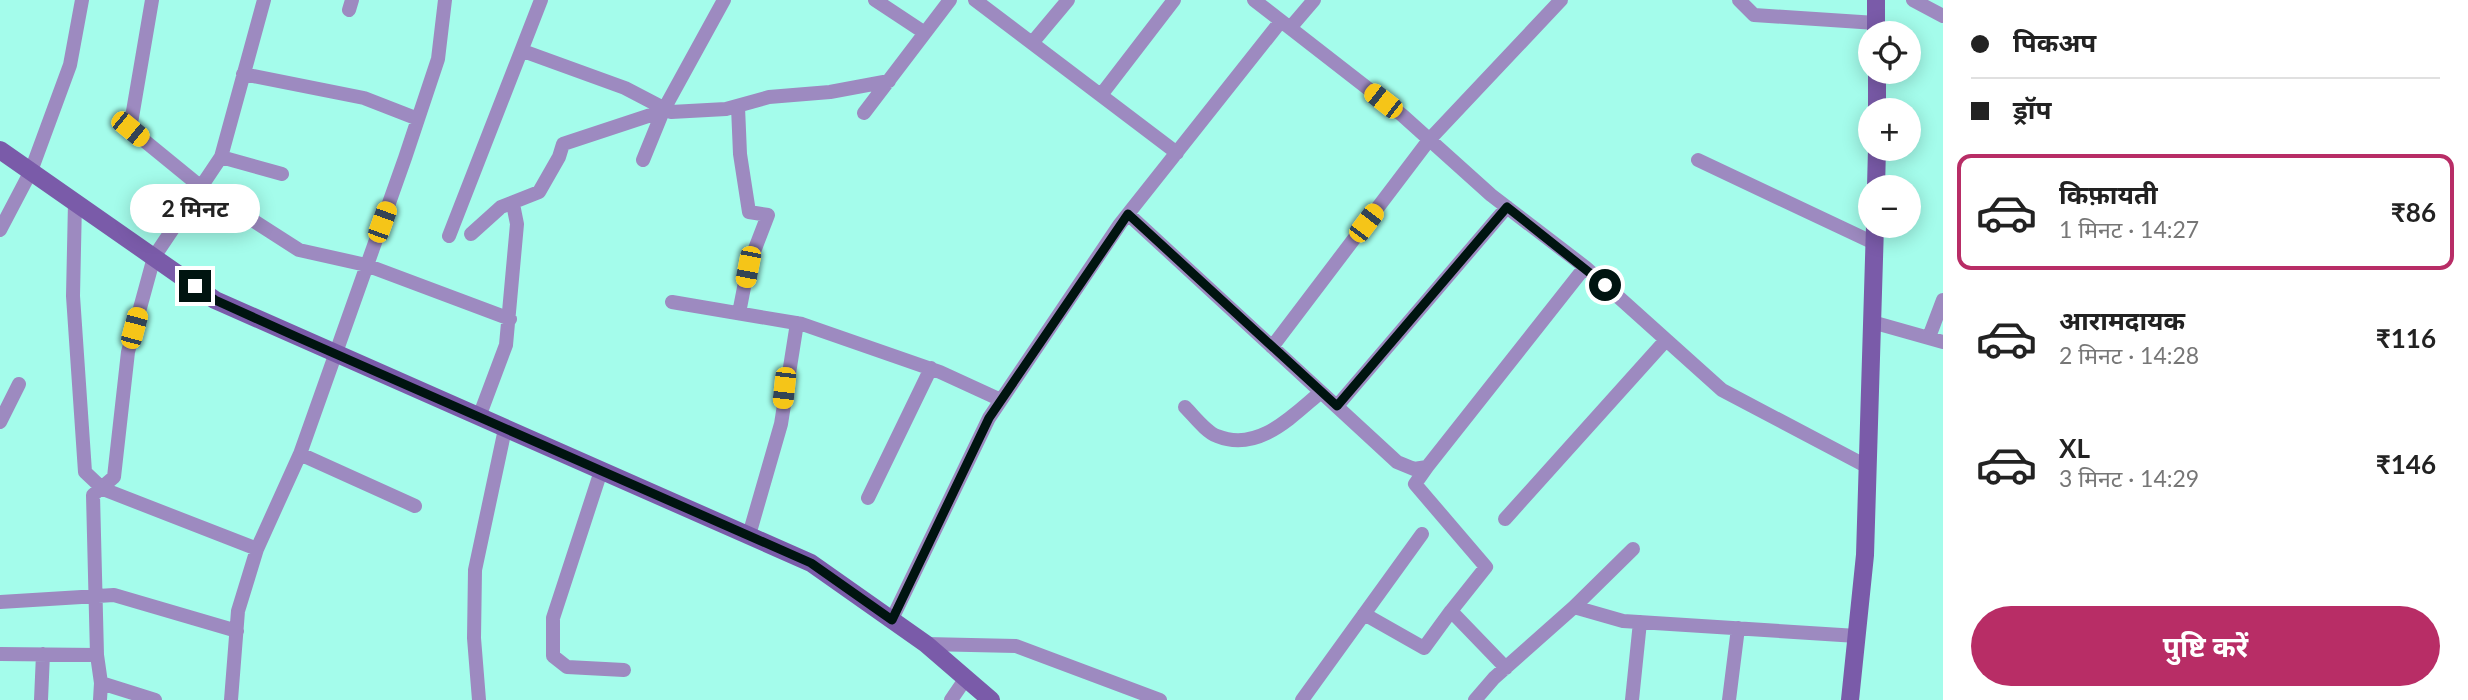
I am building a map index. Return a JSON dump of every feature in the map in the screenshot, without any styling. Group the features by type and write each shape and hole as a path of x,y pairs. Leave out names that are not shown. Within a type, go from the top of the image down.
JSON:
{"street":[{"path":"0,230 31,172 69,65 82,0"},
{"path":"152,0 130,129 201,187 299,250 366,265 510,319"},
{"path":"100,700 94,596 93,495 114,477 128,352 154,257 221,157 264,0"},
{"path":"231,700 238,611 257,549 300,454 418,119 438,59 445,0"},
{"path":"449,236 541,0"},
{"path":"643,160 663,111 724,0"},
{"path":"875,0 925,33"},
{"path":"864,113 950,0"},
{"path":"975,0 1177,153"},
{"path":"1032,43 1068,0"},
{"path":"1101,96 1174,0"},
{"path":"1254,0 1429,140 1507,207 1585,267 1722,390 1868,467"},
{"path":"892,620 989,418 1001,400 1128,214 1285,25 1314,0"},
{"path":"1272,347 1429,140 1561,0"},
{"path":"1739,0 1754,15 1858,26"},
{"path":"1876,0 1876,21"},
{"path":"1913,0 1943,16"},
{"path":"523,51 625,88 663,111"},
{"path":"243,74 364,98 418,119"},
{"path":"471,234 501,207 539,192 559,158 563,144 663,111 700,112 738,107 769,97 830,92 889,81"},
{"path":"738,107 740,154 749,212 768,215 748,267 739,313"},
{"path":"0,150 215,300 811,563 926,643 991,700"},
{"path":"221,157 282,174"},
{"path":"1698,160 1858,228"},
{"path":"75,202 73,296 85,472 103,489 257,549"},
{"path":"479,417 506,345 517,224 513,204"},
{"path":"1337,406 1507,207"},
{"path":"1128,214 1397,461 1414,469 1427,467"},
{"path":"1850,700 1865,555 1875,238"},
{"path":"1364,614 1424,648 1486,567 1415,484 1585,267"},
{"path":"1928,337 1943,300"},
{"path":"672,302 797,323 931,368 1001,400"},
{"path":"1872,322 1943,342"},
{"path":"749,536 781,424 797,323"},
{"path":"1505,519 1666,340"},
{"path":"868,498 931,368"},
{"path":"0,422 19,384"},
{"path":"1185,407 1216,436 1236,439 1258,437 1279,428 1321,392"},
{"path":"478,700 474,638 475,570 505,429"},
{"path":"300,454 415,506"},
{"path":"601,471 553,618 553,656 567,667 624,670"},
{"path":"1303,700 1422,534"},
{"path":"1475,700 1506,667 1574,607 1633,549"},
{"path":"0,602 114,595 237,631"},
{"path":"1574,607 1623,621 1857,636"},
{"path":"1451,611 1506,667"},
{"path":"1632,700 1640,622"},
{"path":"1729,700 1738,628"},
{"path":"926,643 1016,646 1160,700"},
{"path":"0,654 97,655"},
{"path":"41,700 43,654"},
{"path":"951,700 966,678"},
{"path":"101,683 155,700"}],"route":[{"path":"195,286 215,300 297,337 811,563 892,620 989,418 1128,214 1337,406 1507,207 1605,285"}]}
